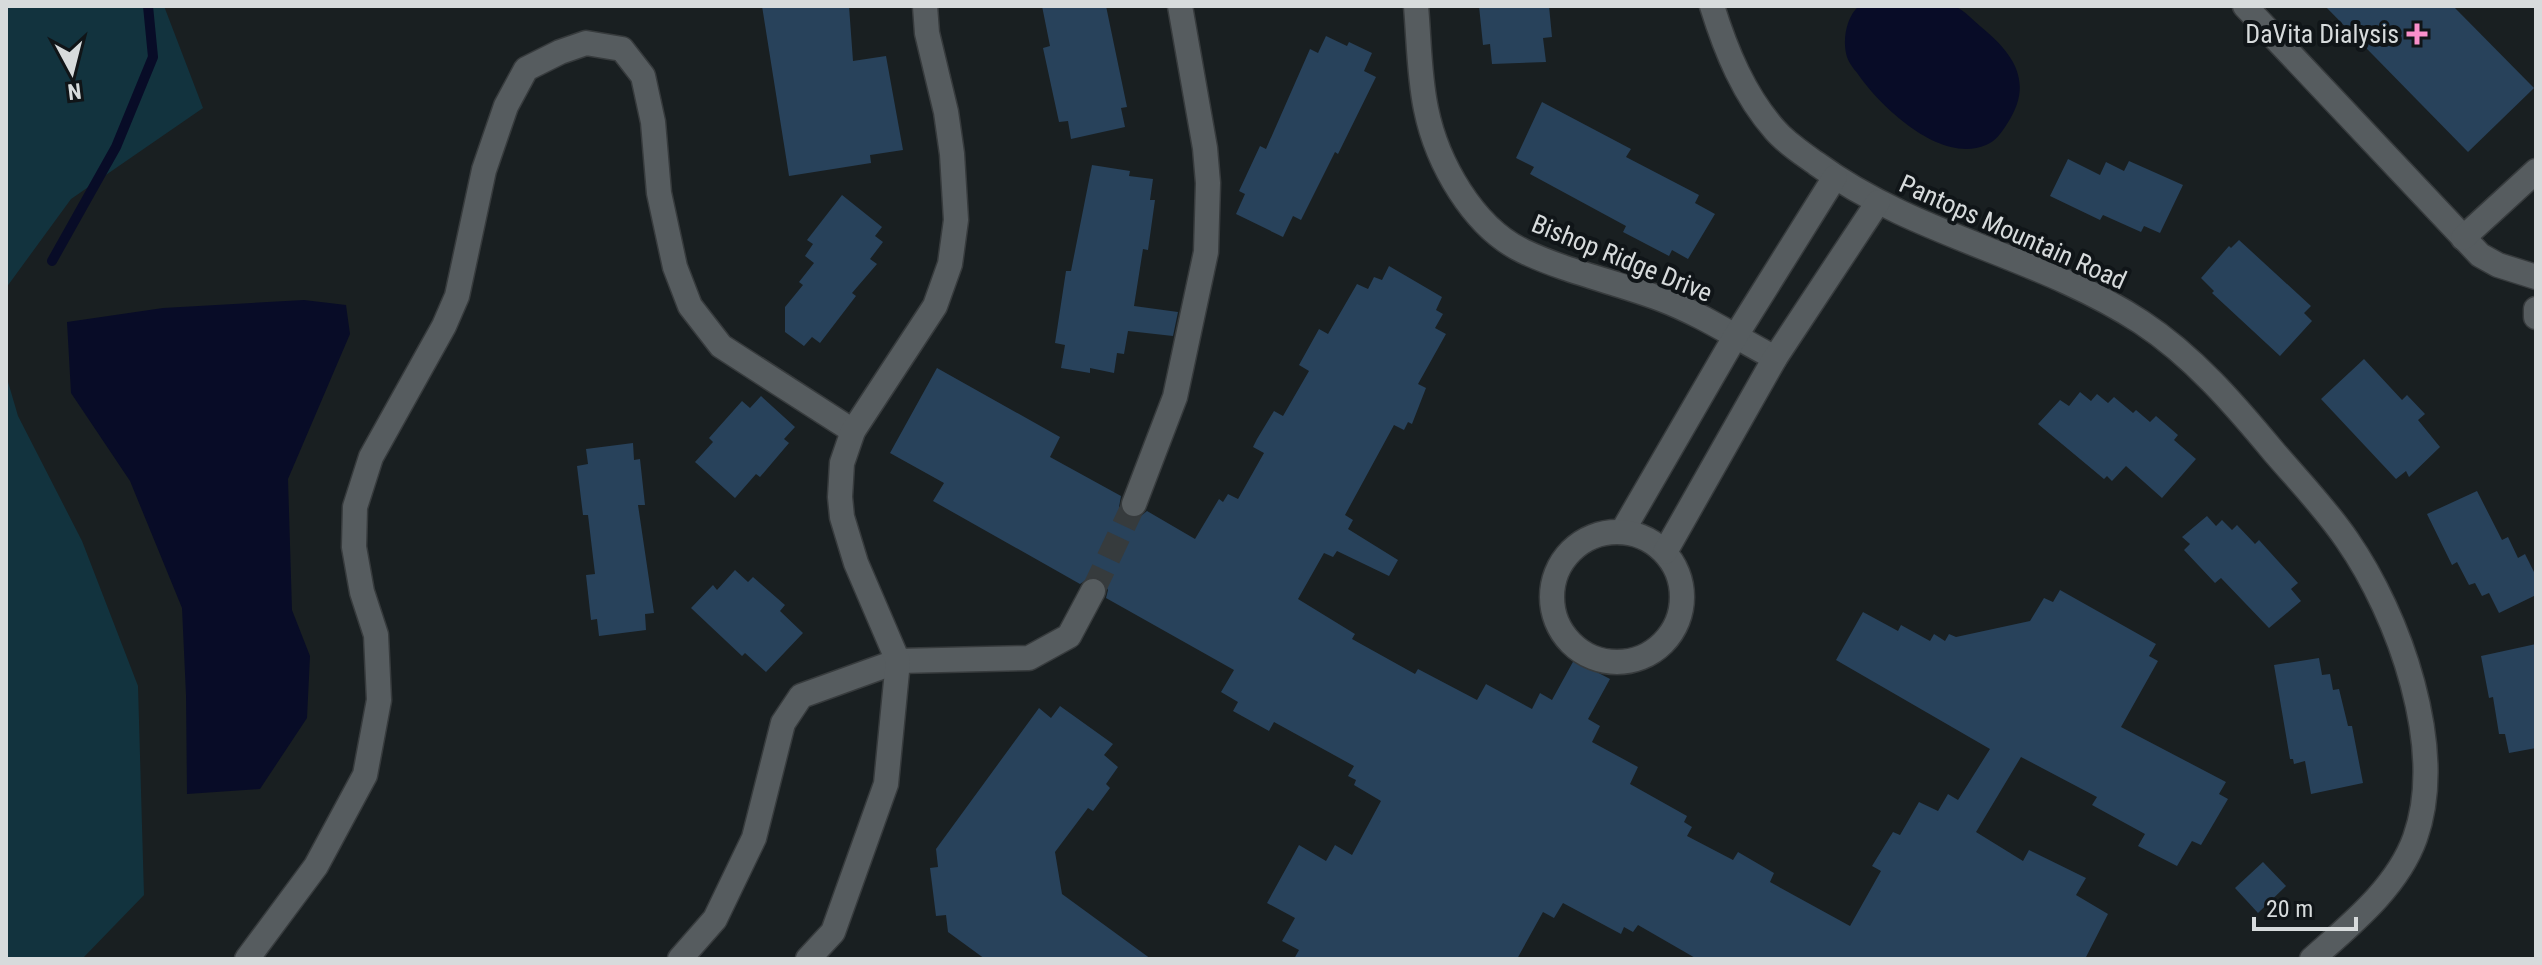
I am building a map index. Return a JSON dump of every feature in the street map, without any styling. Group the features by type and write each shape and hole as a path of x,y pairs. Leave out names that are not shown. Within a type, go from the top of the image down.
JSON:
{"street":[{"path":"808,959 833,932 886,784 898,661 856,563 842,517 842,463 853,431 935,306 950,264 956,220 946,112 927,33 925,6"},
{"path":"1134,504 1175,397 1206,252 1208,183 1205,148 1180,6"},
{"name":"Bishop Ridge Drive","path":"1416,6 1426,110 1445,164 1464,198 1491,230 1520,250 1548,262 1663,300 1775,358"},
{"name":"Pantops Mountain Road","path":"1712,6 1724,45 1745,87 1785,141 1835,177 1878,202 1950,236 2077,285 2141,323 2191,361 2244,416 2347,540 2382,602 2408,667 2422,741 2424,799 2415,837 2402,865 2350,925 2312,959"},
{"path":"2245,6 2480,255 2498,265 2536,277"},
{"path":"247,959 316,866 365,775 379,700 376,635 362,592 354,547 355,507 371,457 444,326 457,296 484,170 506,106 526,69 586,43 622,49 643,76 653,122 659,193 675,267 690,306 721,346 853,431"},
{"path":"2463,238 2536,171"},
{"path":"1622,532 1735,337 1835,177"},
{"path":"1665,552 1775,358 1878,202"},
{"path":"2536,309 2536,317"},
{"path":"1622,532 1638,535 1665,552 1677,571 1682,593 1680,615 1670,635 1654,651 1633,661 1610,662 1588,656 1570,643 1557,624 1551,602 1554,580 1563,559 1579,543 1600,534 1622,532"},
{"path":"680,959 715,919 754,838 783,723 801,696 898,661 1029,658 1069,636 1093,591"}],"shaded area":[{"path":"1925,4 1956,7 1992,36 2010,58 2019,82 2015,109 1998,136 1986,145 1969,149 1951,147 1933,141 1884,104 1847,57 1846,30 1859,6"},
{"path":"6,6 164,6 203,108 71,199 6,288"},
{"path":"304,300 346,305 350,334 288,479 292,610 310,656 307,718 260,789 187,794 182,608 130,481 71,393 67,322 163,308"},
{"path":"6,375 18,416 82,541 138,686 144,895 82,959 6,959"}],"building":[{"path":"762,6 849,6 853,61 886,56 903,150 870,155 871,163 789,176"},
{"path":"1042,6 1106,6 1127,107 1121,108 1125,127 1071,139 1068,121 1059,122 1043,48 1050,46"},
{"path":"1479,6 1549,6 1552,37 1543,38 1546,62 1492,64 1490,44 1483,45"},
{"path":"2325,6 2453,6 2534,88 2468,152"},
{"path":"1326,36 1372,53 1364,71 1376,77 1301,220 1293,216 1283,237 1236,214 1245,194 1239,191 1260,146 1266,149 1310,49 1318,53"},
{"path":"1542,102 1631,149 1626,157 1699,195 1695,203 1715,214 1688,259 1672,250 1669,256 1623,232 1626,226 1530,174 1534,167 1516,158"},
{"path":"2068,159 2100,175 2106,162 2124,171 2129,161 2183,185 2160,233 2144,226 2141,232 2103,215 2100,220 2050,196"},
{"path":"1092,165 1130,171 1129,176 1153,179 1150,200 1155,200 1148,250 1143,249 1134,306 1178,312 1173,336 1128,331 1124,354 1117,353 1114,373 1090,368 1090,373 1061,368 1065,345 1055,343 1066,271 1071,271"},
{"path":"842,195 882,227 875,236 883,242 870,259 877,264 852,293 856,296 820,343 812,337 804,346 785,332 785,307 803,285 799,282 814,263 805,256 813,244 807,240"},
{"path":"2239,240 2311,306 2304,313 2312,321 2280,356 2212,293 2214,291 2201,278 2229,246 2231,248"},
{"path":"1389,266 1442,297 1436,310 1443,314 1435,328 1446,334 1418,384 1426,388 1412,424 1408,422 1404,430 1394,425 1345,515 1353,520 1348,529 1398,560 1389,576 1337,551 1333,557 1324,553 1298,599 1355,634 1352,639 1415,674 1418,669 1477,700 1486,684 1532,709 1540,693 1552,700 1574,660 1610,679 1588,719 1600,726 1592,742 1638,767 1630,784 1687,816 1684,822 1692,827 1687,836 1733,860 1738,852 1774,873 1770,882 1850,926 1881,871 1872,866 1893,832 1900,835 1919,802 1938,811 1948,794 1958,800 1990,749 1836,660 1863,612 1898,631 1901,625 1930,641 1934,634 1945,641 1949,634 1956,637 2030,621 2044,598 2053,602 2060,590 2156,644 2149,656 2158,661 2121,727 2226,782 2219,794 2228,799 2201,845 2192,841 2177,866 2138,846 2145,834 2092,805 2097,797 2021,757 1976,832 2023,861 2029,850 2086,878 2076,895 2108,914 2085,959 1697,959 1638,925 1633,932 1624,927 1621,934 1563,903 1554,918 1543,912 1517,959 1294,959 1299,950 1282,941 1295,918 1267,903 1299,845 1326,861 1335,845 1352,855 1381,801 1354,785 1356,780 1348,776 1354,766 1274,722 1269,731 1233,711 1238,702 1221,692 1234,670 1106,598 1108,590 1101,578 1092,576 1080,584 933,501 944,483 890,453 937,368 1060,437 1050,457 1121,496 1119,507 1128,518 1137,519 1147,511 1195,539 1219,499 1223,502 1228,494 1238,499 1264,453 1253,447 1257,439 1274,411 1283,416 1309,371 1299,365 1319,329 1328,334 1357,284 1368,289 1374,277 1382,280"},
{"path":"2364,359 2402,400 2407,395 2425,414 2418,420 2440,447 2409,477 2406,471 2396,479 2321,399"},
{"path":"2080,392 2091,401 2097,394 2108,403 2114,397 2150,422 2156,416 2178,435 2174,440 2196,459 2162,498 2126,466 2112,481 2107,476 2104,479 2038,424 2060,400 2069,406"},
{"path":"761,396 795,427 784,439 789,443 760,477 756,474 735,498 695,462 713,442 709,438 742,401 750,408"},
{"path":"633,443 634,460 640,459 645,505 638,505 654,613 645,614 646,630 599,636 597,619 591,620 586,575 595,574 588,515 583,515 577,466 588,464 586,449"},
{"path":"2477,491 2502,540 2508,537 2518,558 2525,554 2536,576 2536,595 2499,613 2489,593 2482,596 2475,583 2469,585 2457,562 2452,565 2427,514"},
{"path":"2207,516 2216,526 2222,520 2232,530 2237,525 2255,544 2259,540 2298,583 2291,589 2301,601 2269,628 2221,578 2215,583 2184,550 2190,544 2182,537"},
{"path":"735,570 748,582 753,577 785,605 780,611 803,633 766,672 745,653 742,656 691,608 713,585 717,590"},
{"path":"2536,644 2536,748 2509,753 2505,734 2499,734 2493,697 2489,698 2481,656"},
{"path":"2319,658 2322,675 2330,674 2333,690 2339,689 2348,726 2352,726 2363,783 2311,794 2305,761 2294,764 2290,759 2274,665"},
{"path":"1060,706 1113,744 1104,755 1118,767 1106,784 1110,788 1093,811 1088,808 1055,852 1062,894 1151,959 985,959 948,932 946,915 936,916 930,868 938,867 936,849 1039,708 1051,718"},
{"path":"2263,862 2286,886 2258,913 2235,888"}],"waterway":[{"path":"52,261 116,147 153,57 148,6"}],"tunnel":[{"path":"1093,591 1134,504"}],"place":[{"name":"DaVita Dialysis","path":"2417,34"}]}
